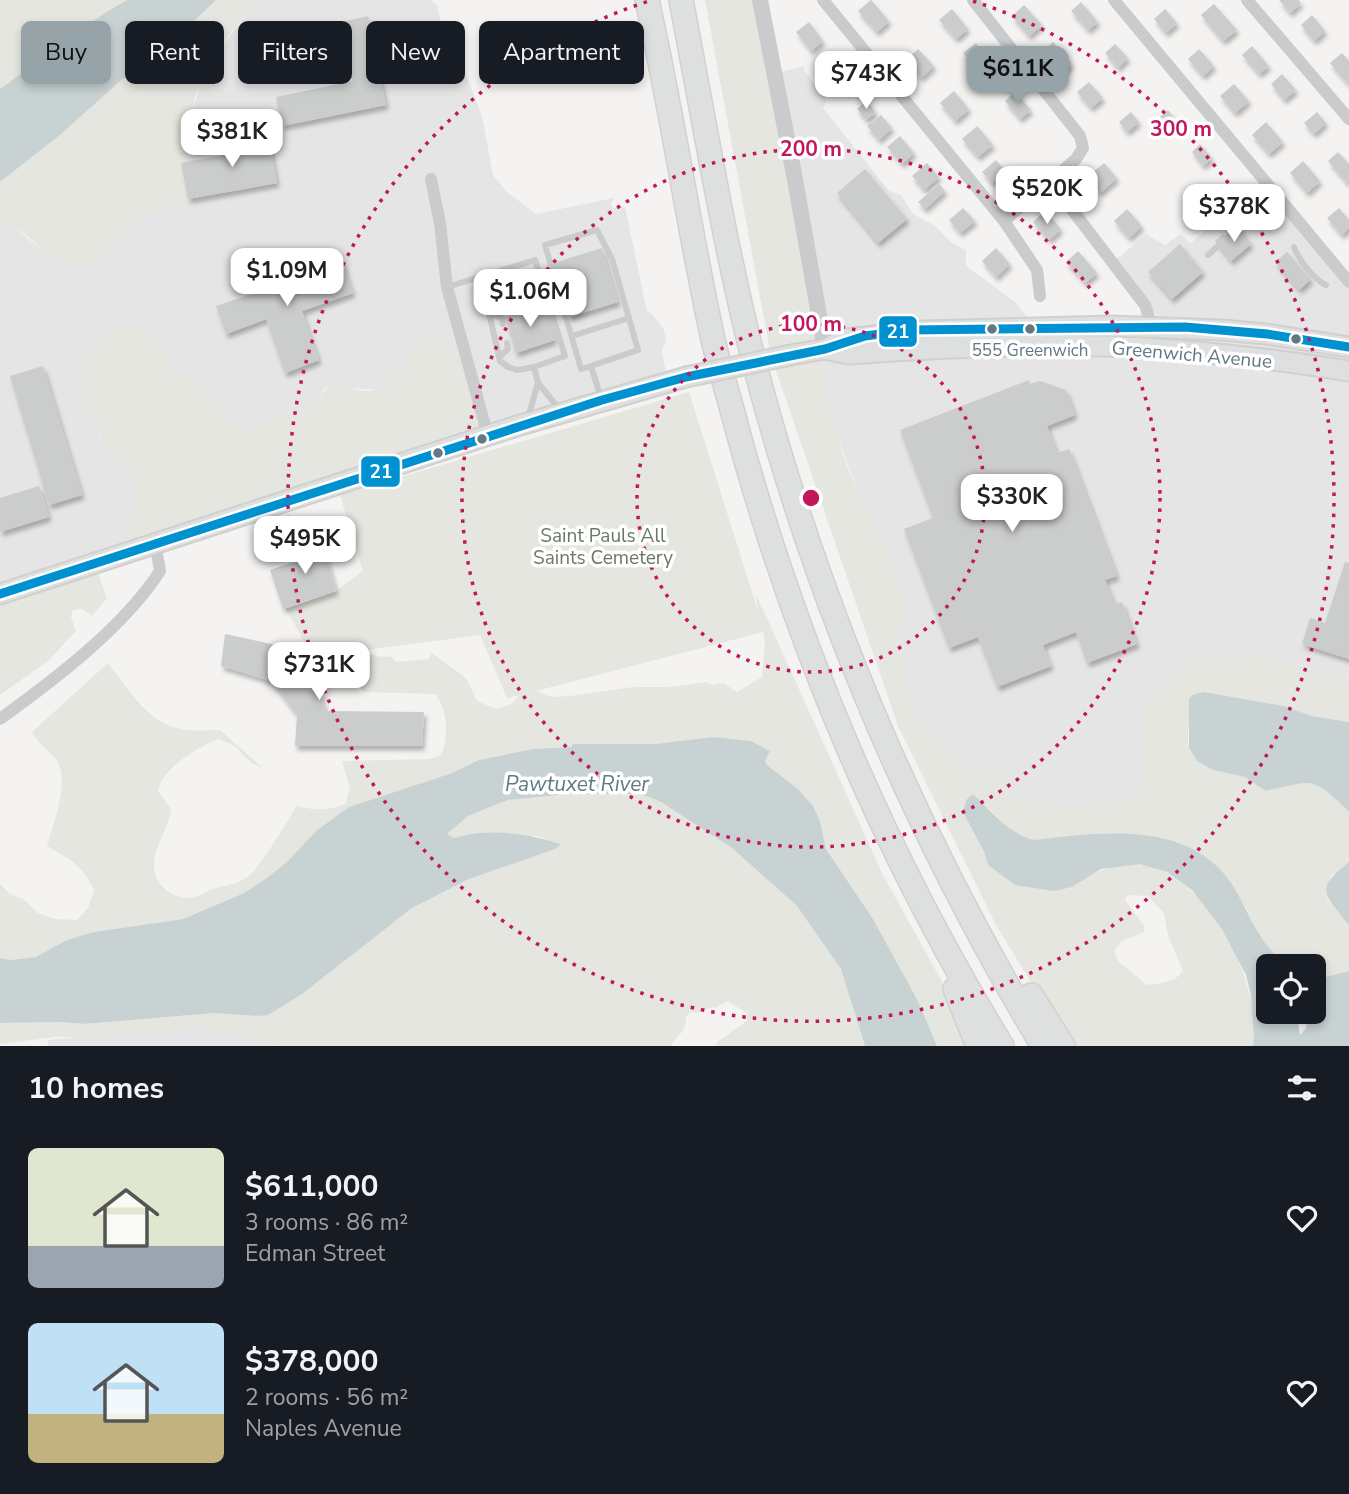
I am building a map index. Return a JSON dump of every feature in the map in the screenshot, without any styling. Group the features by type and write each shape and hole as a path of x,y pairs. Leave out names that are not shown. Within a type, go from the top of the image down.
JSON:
{"highway":[{"path":"647,0 713,336 759,509 821,680 865,783 916,891 978,1046"},
{"path":"681,0 737,286 779,450 835,621 913,806 971,920 1043,1046"},
{"path":"913,806 1062,1046"},
{"path":"916,891 1002,1046"}],"main road":[{"name":"Greenwich Avenue","path":"0,594 602,400 686,377 825,349 846,339 923,331 1152,326 1266,334 1349,347"},
{"path":"1152,326 1152,349"},
{"name":"Greenwich Avenue","path":"825,349 848,354 1030,346 1152,349 1255,358 1349,372"}],"street":[{"path":"760,0 825,349"},
{"path":"823,0 1004,221 1037,270 1040,296"},
{"path":"973,0 1080,136 1083,148 1076,159 1004,221"},
{"path":"1114,0 1349,282"},
{"path":"1247,0 1349,119"},
{"path":"431,179 440,223 447,288 488,436"},
{"path":"1050,181 1145,305 1152,326"},
{"path":"0,719 23,704 91,648 152,584 160,570 155,543"}],"lane":[{"path":"1227,238 1248,220 1253,212"},
{"path":"597,230 612,259 629,318 638,350 581,369 545,245 597,230"},
{"path":"1208,255 1219,246"},
{"path":"1294,247 1319,281 1326,285"},
{"path":"447,288 535,260 565,356 534,367 517,370 508,367 499,357 489,313 493,305 485,276"},
{"path":"493,305 544,289"},
{"path":"489,313 502,318 503,324"},
{"path":"572,336 629,318"},
{"path":"499,357 508,349 507,343"},
{"path":"591,366 602,400"},
{"path":"534,367 538,383 563,412"},
{"path":"527,423 538,383"}],"shaded area":[{"path":"269,0 431,0 437,5 440,21 366,21 366,84 465,84 465,74 482,116 493,175 507,192 536,214 614,198 611,204 613,208 625,207 647,311 664,330 666,340 662,351 667,378 490,436 439,340 421,340 391,383 380,390 326,387 315,406 300,413 277,411 266,423 249,431 228,422 204,387 171,371 167,365 118,328 107,341 98,427 101,441 120,460 134,484 136,504 125,523 132,550 0,602 0,225 12,226 53,259 134,219 188,201 181,175 182,159 198,127 193,110 200,84 224,84 224,44 238,25 238,84 352,84 352,21 242,21 250,11"},
{"path":"804,66 804,70 827,100 823,108 889,191 901,195 913,214 935,226 952,243 966,250 966,266 1015,302 1039,330 1166,327 1115,263 1116,260 1146,234 1165,245 1180,234 1191,243 1264,180 1349,279 1349,680 1297,664 1196,657 1159,684 1144,712 1147,744 1145,785 1138,798 1065,809 1011,796 1002,774 976,770 954,760 926,732 908,693 898,640 905,603 873,515 864,504 854,482 836,430 817,354 776,73"},
{"path":"219,1021 272,1046 47,1046 49,1040"}],"green space":[{"path":"0,0 127,0 94,21 21,21 21,74 0,89"},
{"path":"216,0 269,0 238,21 224,43 224,21 194,21"},
{"path":"705,0 760,0 825,349 817,355 845,460 862,499 873,515 906,603 898,641 908,693 926,732 954,760 976,770 1002,774 1011,796 1066,809 1138,797 1145,785 1147,744 1143,712 1159,684 1196,657 1270,656 1349,680 1349,722 1312,716 1284,706 1204,692 1194,694 1188,739 1193,756 1207,766 1245,777 1266,791 1304,783 1312,784 1328,792 1349,812 1349,862 1330,877 1327,899 1349,925 1349,971 1326,977 1326,954 1274,954 1260,937 1226,876 1024,838 1011,830 973,794 966,800 963,812 988,865 1072,887 1096,873 1122,864 1141,864 1166,872 1189,888 1209,910 1240,964 1254,1021 1253,1046 1070,1046 996,925 898,726 771,356","holes":["1127,895 1148,896 1164,913 1168,936 1183,971 1172,980 1147,985 1119,962 1114,951 1122,941 1144,932 1145,927 1125,900"]},
{"path":"125,77 125,84 200,84 193,111 201,125 192,138 193,153 182,159 181,175 188,201 134,219 128,224 107,260 86,267 70,267 57,262 26,236 15,229 0,225 0,182 60,135"},
{"path":"139,326 154,334 171,371 204,387 228,422 249,431 266,423 277,411 301,411 311,407 335,381 366,391 387,384 421,340 428,336 439,340 448,352 468,350 487,434 132,550 125,523 136,504 134,484 120,460 105,453 98,427 80,413 81,368 118,328"},
{"name":"Saint Pauls All Saints Cemetery","path":"689,392 758,611 756,594 883,875 961,1016 969,1046 937,1046 918,1001 873,919 826,849 820,821 798,789 767,765 765,761 770,751 713,737 655,744 533,749 479,760 452,773 349,807 316,831 287,862 264,880 244,893 183,919 94,932 67,940 36,957 10,960 0,958 0,884 38,913 55,919 77,920 88,908 94,890 85,874 75,864 47,846 59,803 61,770 57,761 32,732 108,663 132,695 161,722 187,730 220,730 263,768 251,763 235,746 219,739 182,759 161,783 158,791 171,809 156,851 155,873 166,890 187,898 248,877 269,851 296,806 320,809 345,804 350,788 342,761 430,759 441,755 446,723 443,707 435,694 364,692 347,673 330,666 323,659 363,653 391,656 396,662 428,659 432,653 466,678 477,701 496,709 511,704 520,695 507,698 480,635 313,657 286,609 336,591 363,571 340,495","holes":["763,632 765,642 762,677 737,692 723,683 712,685 706,682 671,687 633,687 552,697 536,691"]},
{"path":"97,571 107,598 92,616 82,609 73,610 71,617 76,631 48,661 0,695 0,602"},
{"path":"570,794 641,794 661,802 732,848 797,906 818,934 841,969 865,1046 716,1046 717,1042 747,1021 747,1013 728,1001 715,1008 691,1012 686,1017 683,1030 671,1046 275,1046 235,1033 202,1027 102,1037 55,1037 0,1044 0,1023 84,1024 214,1013 256,1016 302,994 412,908 469,879 554,849 560,844 538,836 454,838 447,834 468,816 508,800"}],"water":[{"path":"127,0 216,0 194,21 125,21 125,77 60,135 0,182 0,89 21,74 21,84 111,84 111,21 94,21"},
{"path":"1204,692 1284,706 1312,716 1349,722 1349,812 1328,792 1312,784 1304,783 1266,791 1245,777 1213,770 1197,761 1189,748 1189,699 1194,694"},
{"name":"Pawtuxet River","path":"713,737 751,741 770,751 765,761 767,765 798,789 813,806 820,821 826,849 873,919 918,1001 937,1046 865,1046 841,969 797,906 732,848 661,802 641,794 570,794 508,800 468,816 447,834 454,838 480,833 508,833 561,844 555,849 469,879 412,908 302,994 268,1015 214,1013 84,1024 0,1023 0,958 10,960 36,957 67,940 94,932 183,919 244,893 287,862 316,831 349,807 452,773 479,760 533,749 571,747 573,744 655,744"},
{"path":"973,794 1008,827 1034,840 1136,834 1162,838 1207,858 1231,883 1261,937 1274,954 1256,954 1256,1024 1298,1024 1300,1035 1306,1024 1326,1024 1326,977 1349,971 1349,1046 1253,1046 1251,995 1246,975 1222,929 1192,890 1167,872 1140,864 1101,869 1072,887 1054,891 1015,885 988,865 963,812 966,800"},
{"path":"1349,862 1349,925 1326,892 1331,879"}],"building":[{"path":"871,0 889,21 877,32 858,11"},
{"path":"1279,0 1299,0 1301,3 1290,13"},
{"path":"1081,2 1098,22 1088,30 1071,11"},
{"path":"1214,4 1237,30 1223,41 1201,15"},
{"path":"1024,5 1042,25 1029,36 1012,16"},
{"path":"952,9 968,29 956,39 939,20"},
{"path":"1165,9 1177,23 1166,33 1154,19"},
{"path":"1312,15 1325,31 1314,41 1301,25"},
{"path":"368,16 366,84 382,84 386,105 282,126 276,97 339,84 352,84 352,21 346,21"},
{"path":"809,22 823,41 811,51 796,32"},
{"path":"1053,42 1072,64 1061,74 1042,52"},
{"path":"976,43 994,64 982,75 963,53"},
{"path":"1115,44 1128,58 1118,68 1105,53"},
{"path":"1252,46 1269,66 1259,74 1242,55"},
{"path":"918,49 934,66 921,78 906,60"},
{"path":"1199,49 1214,66 1203,76 1188,59"},
{"path":"834,53 858,82 846,92 822,63"},
{"path":"1342,53 1349,61 1349,85 1330,63"},
{"path":"1282,74 1296,90 1284,100 1271,84"},
{"path":"1089,82 1103,98 1091,108 1077,92"},
{"path":"1234,84 1249,101 1235,113 1220,96"},
{"path":"954,91 969,109 955,121 940,103"},
{"path":"1015,92 1031,110 1020,119 1005,101"},
{"path":"866,101 876,112 866,120 857,109"},
{"path":"1168,110 1177,122 1164,133 1154,122"},
{"path":"1131,112 1139,122 1127,132 1119,122"},
{"path":"1317,112 1326,123 1314,134 1304,123"},
{"path":"881,115 892,128 879,140 867,126"},
{"path":"1266,122 1283,142 1269,154 1252,135"},
{"path":"977,126 993,145 978,157 962,139"},
{"path":"267,128 277,183 188,199 181,163 251,150 248,131"},
{"path":"900,136 914,153 902,164 887,147"},
{"path":"1200,144 1212,158 1203,166 1192,152"},
{"path":"1338,152 1349,164 1349,185 1328,161"},
{"path":"996,160 1006,172 992,183 982,172"},
{"path":"1303,161 1320,181 1307,193 1290,173"},
{"path":"927,163 939,177 924,190 912,176"},
{"path":"1104,163 1117,178 1100,193 1086,178"},
{"path":"865,169 907,219 878,243 837,193"},
{"path":"939,184 945,191 925,209 918,202"},
{"path":"963,208 975,221 960,233 949,220"},
{"path":"1339,208 1349,220 1349,228 1342,235 1327,218"},
{"path":"1127,209 1142,226 1129,238 1114,221"},
{"path":"1045,211 1061,229 1049,240 1033,222"},
{"path":"1240,228 1251,244 1231,261 1215,241 1223,234 1228,239"},
{"path":"1180,244 1203,272 1172,299 1148,272"},
{"path":"602,248 618,302 569,317 553,263"},
{"path":"996,248 1010,264 996,277 982,261"},
{"path":"1078,251 1097,273 1085,283 1066,262"},
{"path":"1287,252 1311,279 1299,290 1275,262"},
{"path":"277,256 286,281 342,261 353,293 302,311 319,360 285,373 266,319 226,334 216,306 267,289 258,262"},
{"path":"543,305 555,340 516,353 505,317"},
{"path":"43,366 82,495 49,505 10,376"},
{"path":"1029,380 1030,384 1040,381 1066,390 1075,415 1047,426 1057,453 1069,449 1117,576 1105,580 1115,605 1122,602 1137,644 1087,663 1076,632 1043,645 1051,666 997,687 978,637 949,648 904,529 933,518 900,430"},
{"path":"39,486 49,517 0,532 0,498"},
{"path":"322,538 336,591 283,609 270,570 302,559 298,545"},
{"path":"1345,562 1349,563 1349,659 1302,644 1310,618 1325,623"},
{"path":"225,634 285,647 320,692 326,711 424,712 422,746 295,746 297,715 271,681 221,666"}],"transit line":[{"name":"21","path":"0,594 602,400 686,377 825,349 865,336 910,330 1185,327 1267,334 1349,347"}],"place":[{"name":"555 Greenwich","path":"1030,329"}]}
